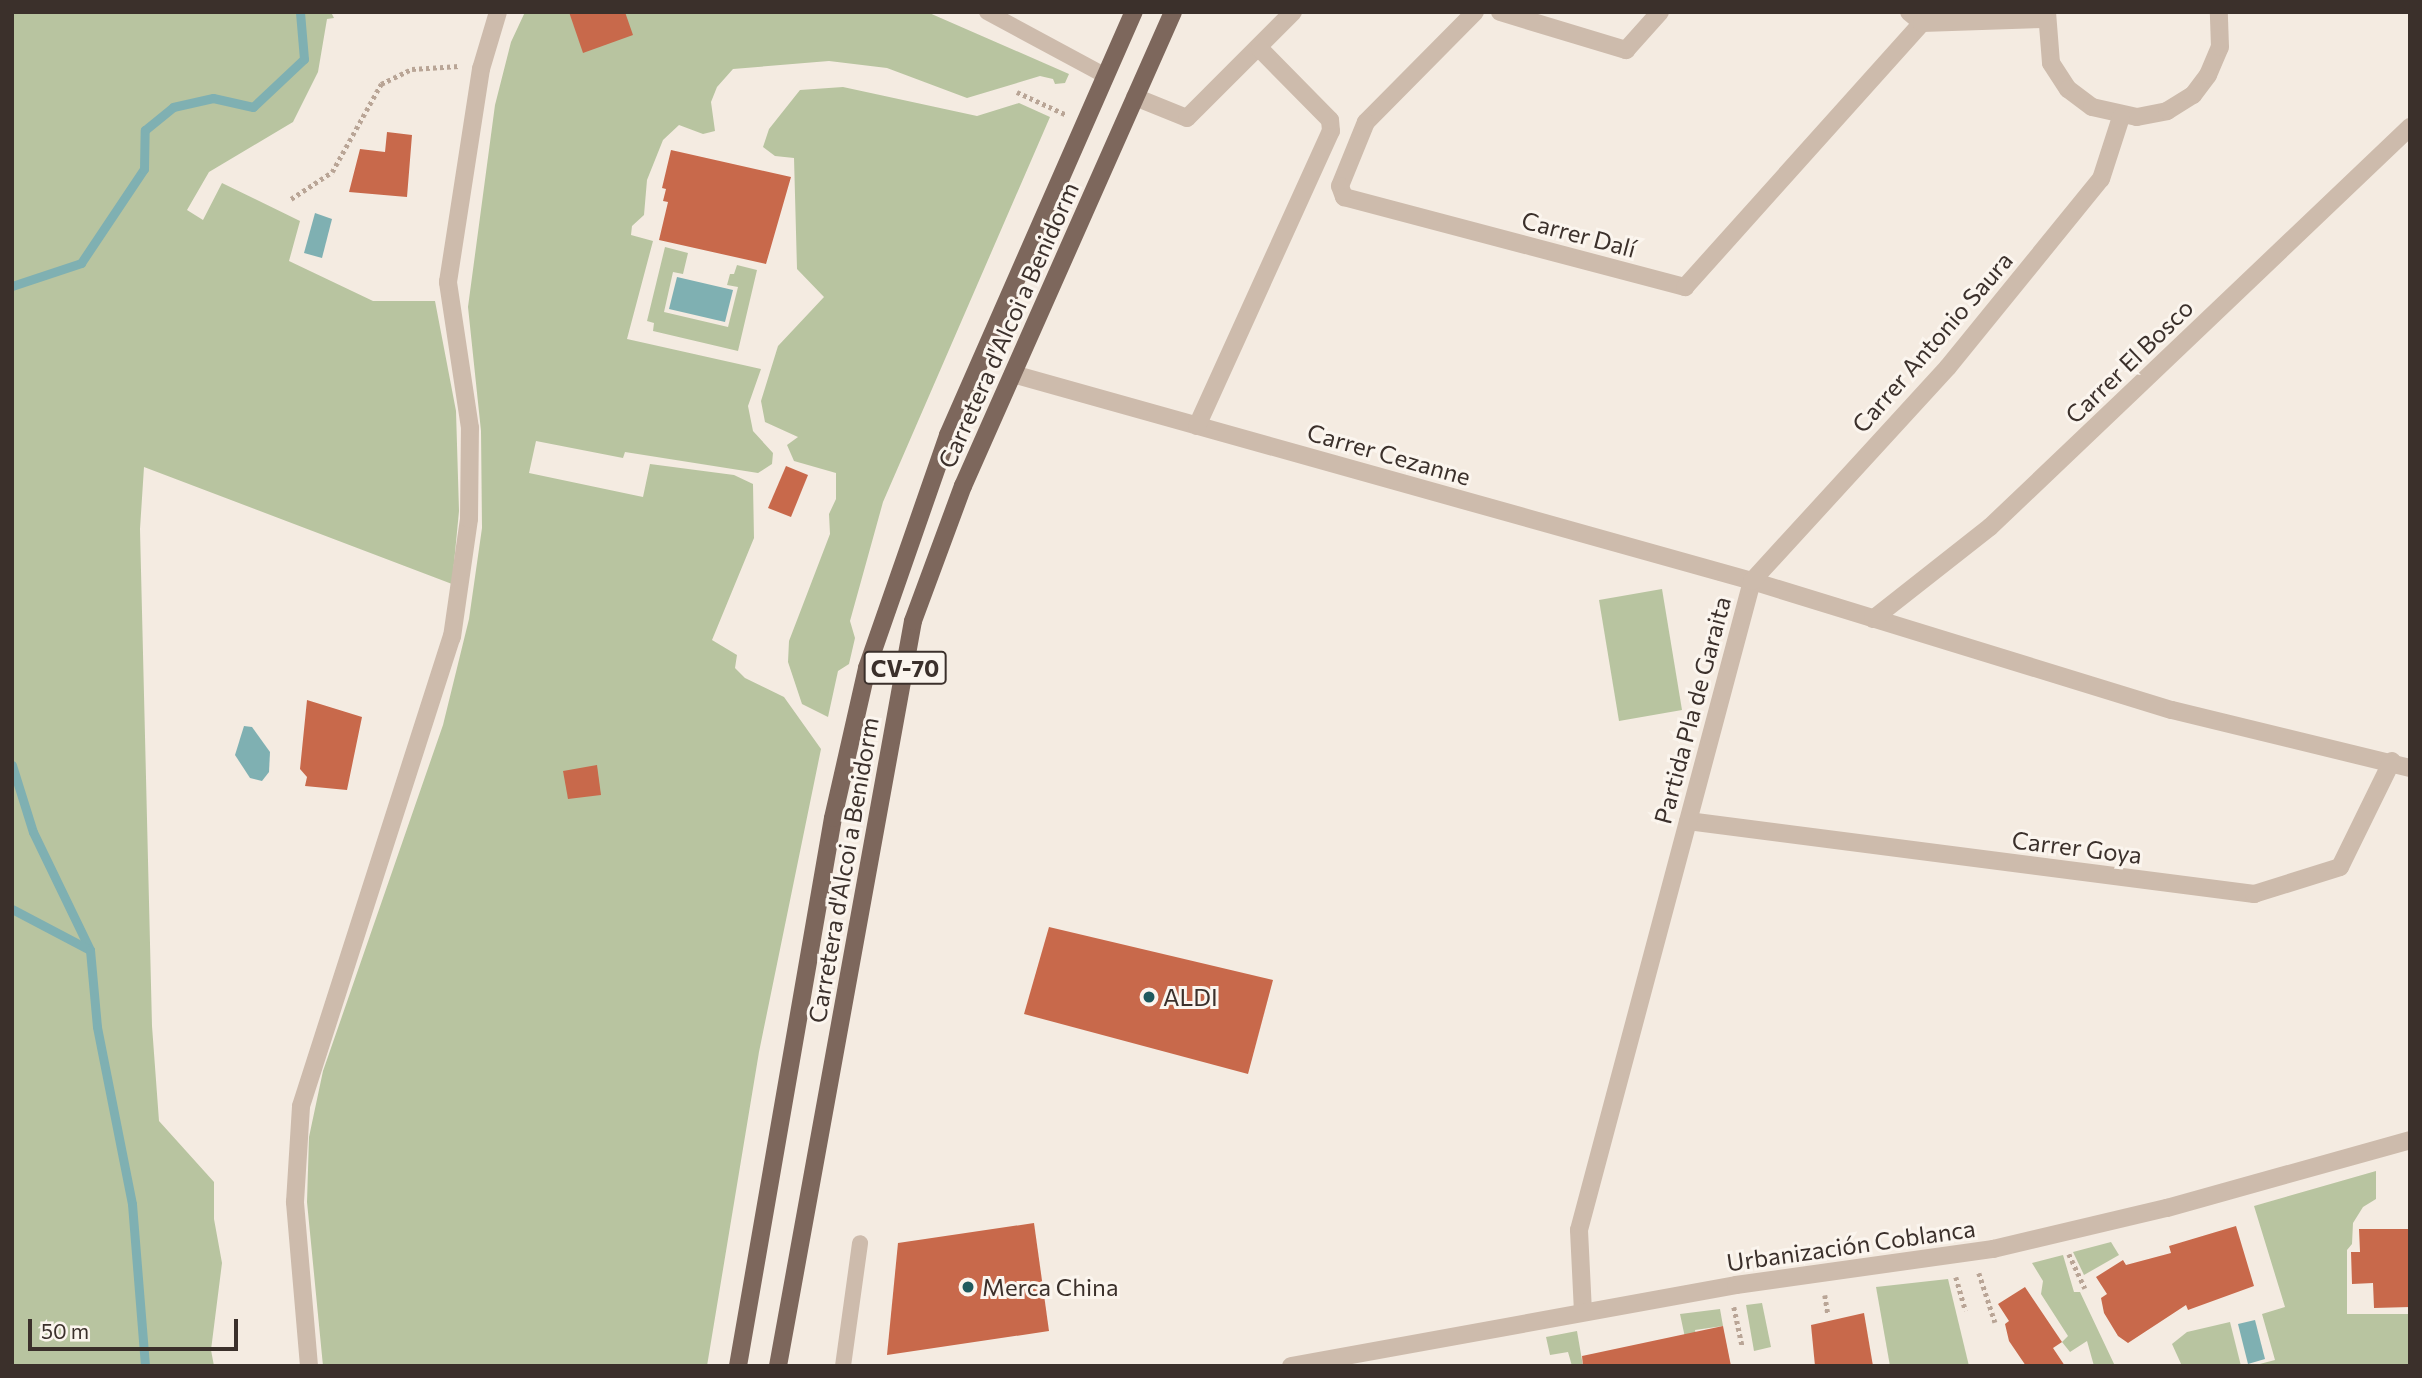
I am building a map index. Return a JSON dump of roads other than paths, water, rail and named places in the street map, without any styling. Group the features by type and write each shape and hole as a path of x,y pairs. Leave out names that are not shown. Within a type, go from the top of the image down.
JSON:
{"main road":[{"name":"Carretera d'Alcoi a Benidorm","path":"738,1366 833,818 867,668 948,435 1134,12"},
{"name":"Carretera d'Alcoi a Benidorm","path":"778,1366 913,621 963,486 1172,12"}],"street":[{"path":"309,1366 295,1202 301,1106 452,637 469,519 470,428 448,282 481,69 498,12"},
{"path":"1135,96 1187,118 1260,48 1293,12"},
{"name":"Carrer Dalí","path":"1475,12 1366,122 1340,186 1345,197 1685,287 1916,18 2046,15"},
{"path":"1500,12 1626,50 1660,12"},
{"path":"2046,15 2051,63 2068,89 2092,107 2121,117 2167,111 2193,95 2208,75 2220,47 2219,12"},
{"path":"1198,426 1331,131 1330,120 1260,48"},
{"name":"Carrer Antonio Saura","path":"1752,582 1948,367 2101,179 2121,117"},
{"name":"Carrer El Bosco","path":"1873,619 1990,527 2410,127"},
{"name":"Carrer Cezanne","path":"1013,374 1752,582"},
{"name":"Partida Pla de Garaita","path":"1583,1312 1579,1230 1752,582 2172,710 2392,761 2410,768"},
{"name":"Carrer Goya","path":"1688,821 2254,894 2340,867 2392,761"},
{"name":"Urbanización Coblanca","path":"1292,1366 1731,1286 1974,1252 2062,1233 2410,1140"}],"lane":[{"path":"987,12 1106,76"},
{"path":"843,1366 860,1243"}],"water":[{"path":"315,213 332,219 322,258 304,253"},
{"path":"677,277 733,290 725,322 669,309"},
{"path":"244,726 252,727 270,752 269,772 262,781 250,778 235,755"},
{"path":"2255,1320 2265,1359 2248,1364 2238,1324"}],"waterway":[{"path":"12,286 81,263 144,169 145,130 173,107 213,98 253,107 304,59 300,12"},
{"path":"12,765 33,832 90,950"},
{"path":"12,909 90,950 97,1027 132,1204 145,1366"}],"place":[{"name":"ALDI","path":"1149,997"},
{"name":"Merca China","path":"968,1287"}]}
